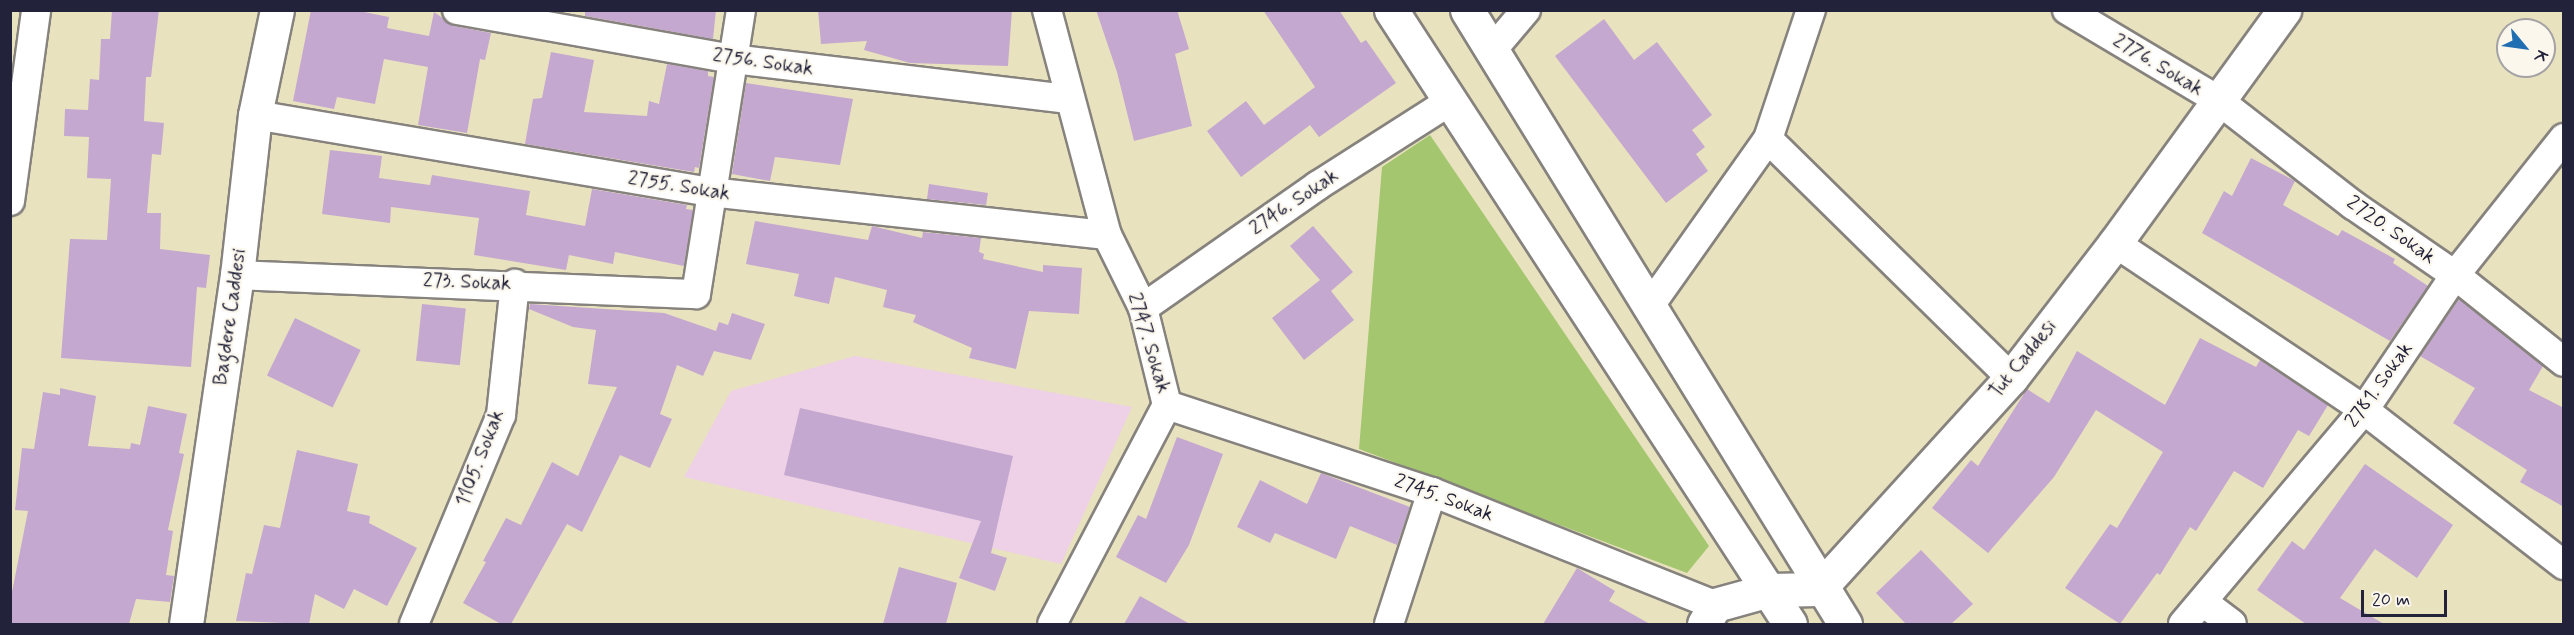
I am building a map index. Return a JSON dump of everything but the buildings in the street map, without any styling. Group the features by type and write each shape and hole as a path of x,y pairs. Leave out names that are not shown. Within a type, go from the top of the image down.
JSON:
{"main road":[{"name":"Bagdere Caddesi","path":"186,624 237,275 255,115 277,10"},
{"path":"1391,10 1790,624"},
{"path":"1467,10 1493,49 1819,589 1845,624"},
{"name":"Tut Caddesi","path":"1819,589 2011,378 2115,243 2284,10"},
{"path":"1709,615 1769,591 1819,589"}],"street":[{"path":"10,201 36,10"},
{"name":"2756. Sokak","path":"457,10 733,59 1071,99"},
{"path":"710,192 741,10"},
{"name":"2747. Sokak","path":"1047,10 1107,235 1143,308 1167,405 1052,624"},
{"path":"1493,49 1526,10"},
{"path":"1649,307 1768,139 1811,10"},
{"name":"2776. Sokak","path":"2067,10 2218,100"},
{"name":"2720. Sokak","path":"2218,100 2354,206 2455,275 2564,362"},
{"name":"2746. Sokak","path":"1143,308 1317,186 1449,102"},
{"name":"2755. Sokak","path":"255,115 710,192 1107,235"},
{"name":"2781. Sokak","path":"2183,624 2364,410 2455,275 2564,138"},
{"path":"1768,139 2011,378"},
{"name":"273. Sokak","path":"237,275 514,284 696,294 710,192"},
{"path":"2115,243 2364,410 2564,565"},
{"name":"1105. Sokak","path":"414,624 501,415 514,284"},
{"name":"2745. Sokak","path":"1167,405 1432,492 1709,615"},
{"path":"1389,624 1432,492"},
{"path":"2203,602 2232,624"}],"shaded area":[{"path":"855,356 1132,407 1061,564 684,477 731,391"}],"green space":[{"path":"1430,135 1709,546 1687,573 1359,449 1382,167"}]}
